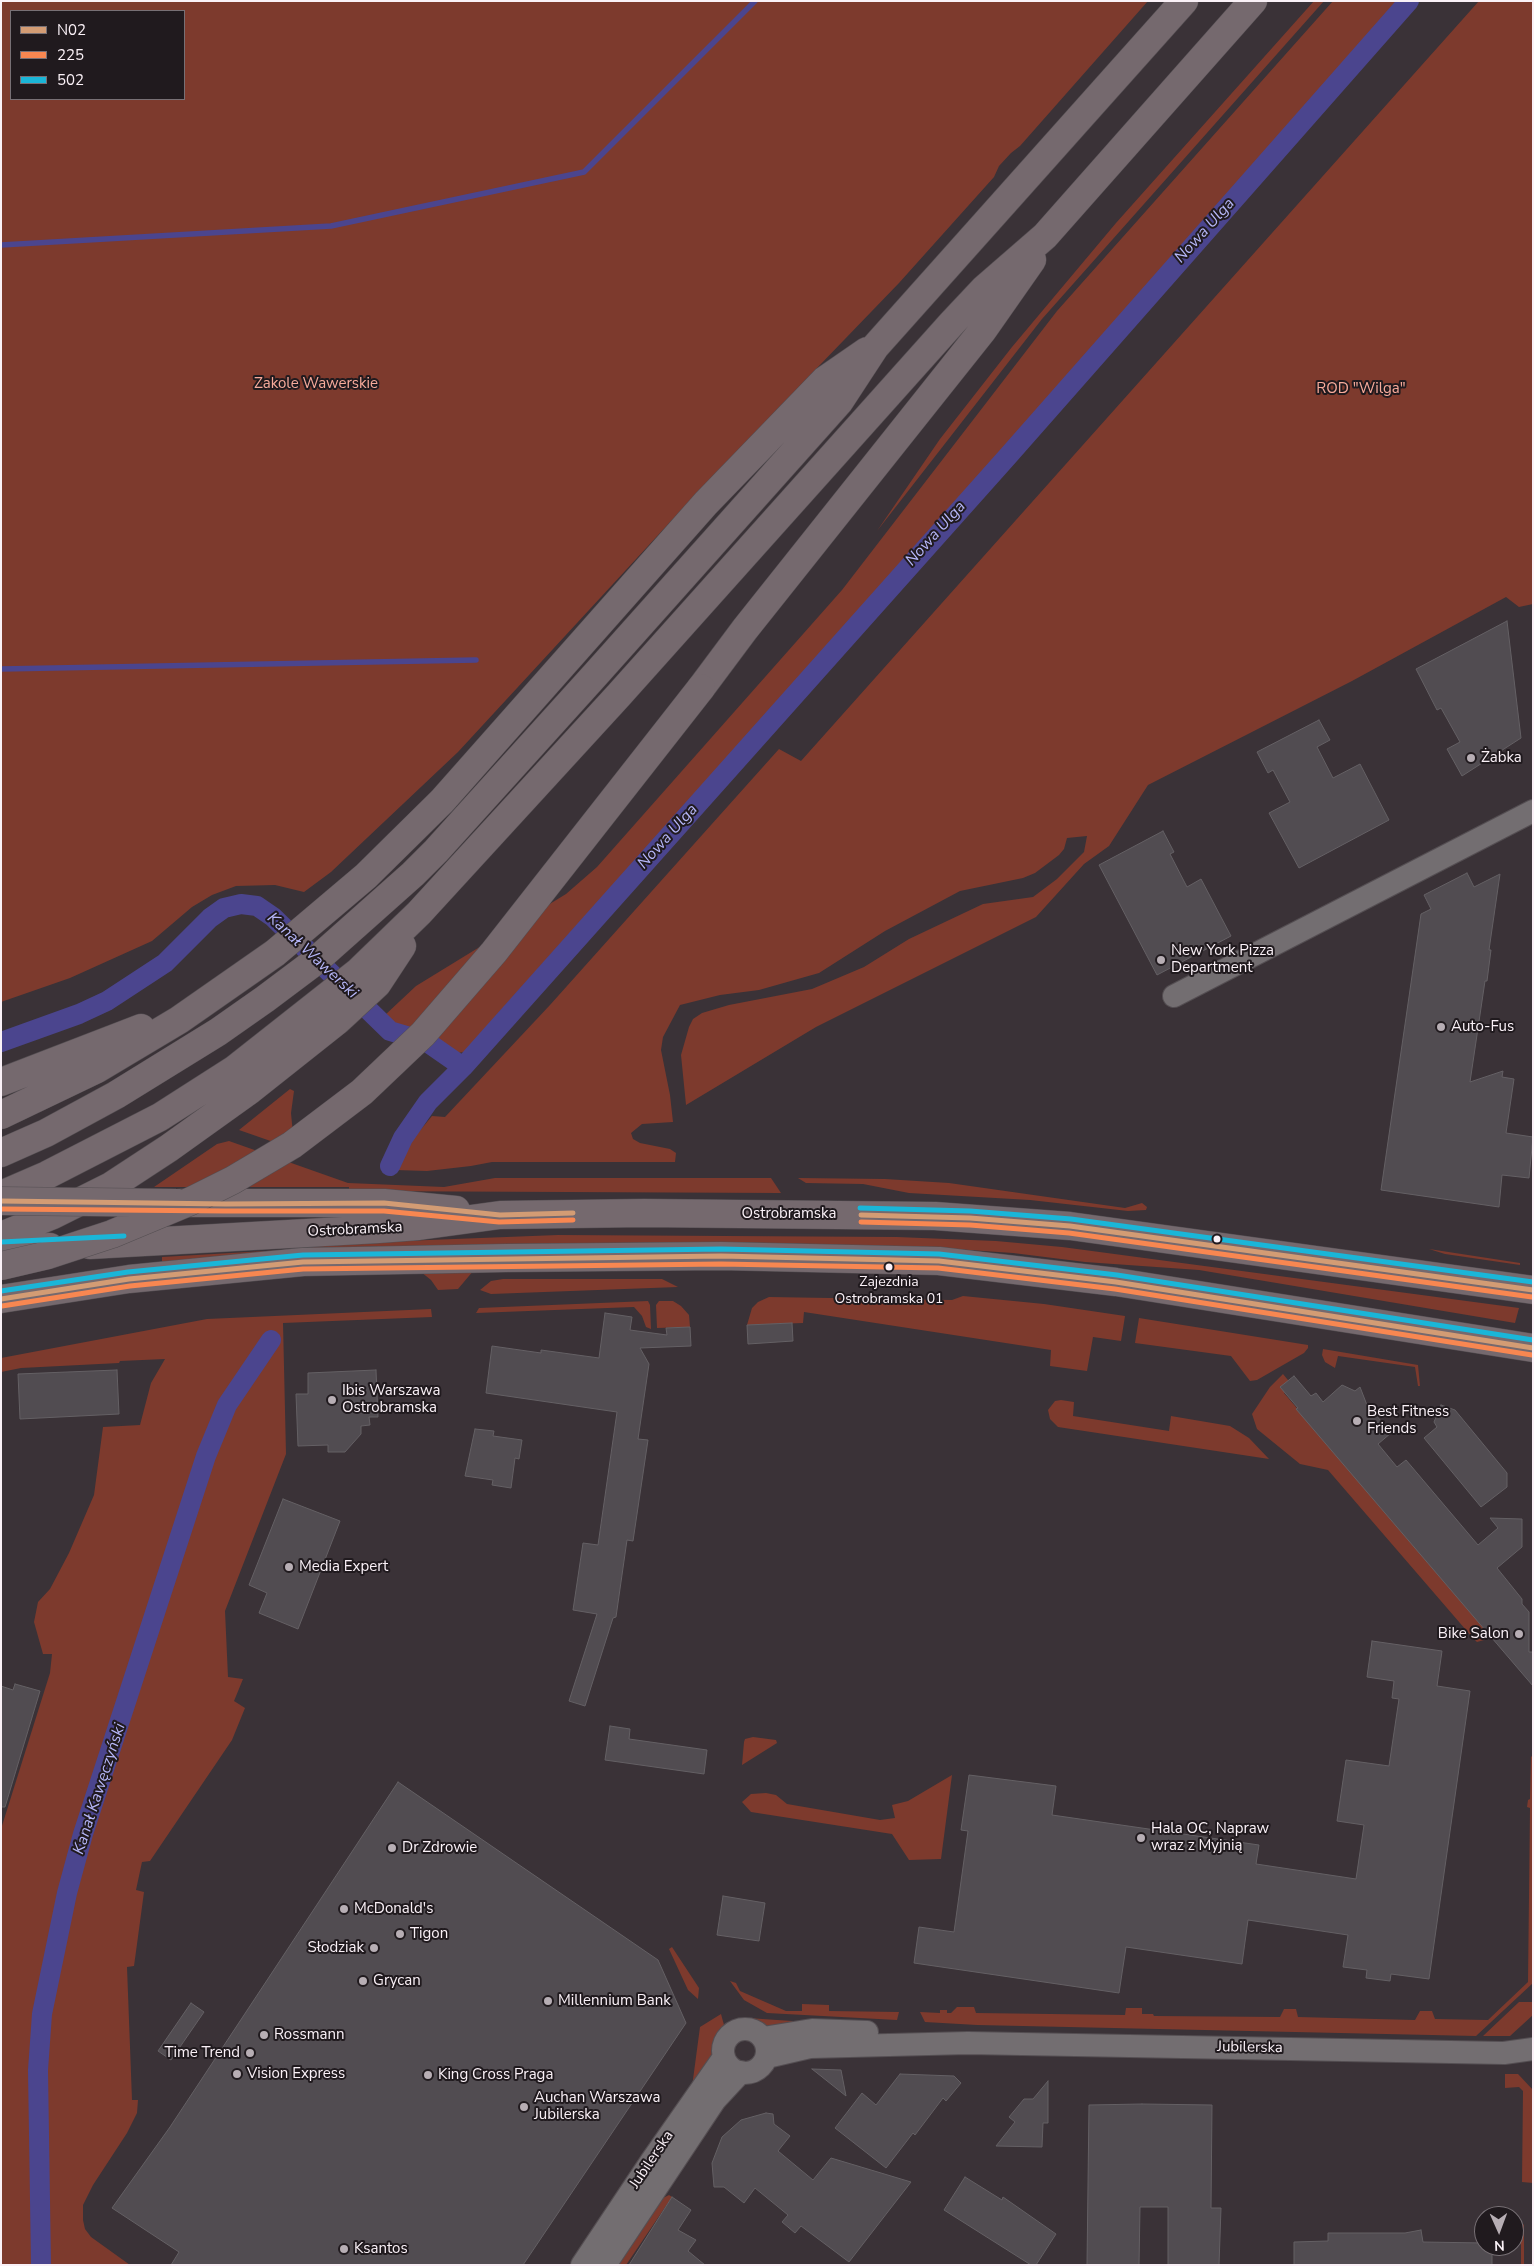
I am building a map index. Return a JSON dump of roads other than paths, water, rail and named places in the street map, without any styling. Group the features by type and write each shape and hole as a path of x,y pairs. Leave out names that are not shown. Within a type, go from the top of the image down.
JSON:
{"main road":[{"path":"1,1152 77,1116 160,1070 246,1013 330,948 436,851 839,402 875,347 1184,1"},
{"path":"1,1236 53,1215 111,1186 169,1148 250,1090 329,1012 367,978 440,891 618,696 952,323 984,290 1045,236 1253,1"},
{"path":"1,1266 48,1255 105,1237 191,1201 233,1180 292,1144 356,1096 423,1034 477,972 701,688 745,629 983,330 1012,290 1045,236"},
{"path":"1,1115 104,1064 158,1033 218,995 310,926 366,876 442,801 706,503 825,380 875,347"},
{"path":"1,1082 186,1011 218,995"},
{"path":"1,1195 63,1167 160,1117 329,1012"},
{"path":"1,1201 384,1203 500,1215"},
{"name":"Ostrobramska","path":"1,1250 161,1240 379,1230 500,1215 867,1215 1003,1220 1070,1226 1533,1290"},
{"name":"Ostrobramska","path":"1,1299 129,1279 303,1262 721,1256 939,1261 1089,1278 1533,1348"}],"street":[{"path":"1174,996 1533,810"},
{"path":"747,2029 754,2030 765,2048 761,2066 755,2071 741,2072 731,2067 724,2057 725,2043 734,2032 747,2029"},
{"name":"Jubilerska","path":"765,2048 968,2043 1504,2053 1533,2049"},
{"name":"Jubilerska","path":"582,2265 724,2057"},
{"name":"Jubilerska","path":"605,2265 715,2100 741,2072"}],"waterway":[{"path":"1,245 331,226 584,172 755,1"},
{"name":"Nowa Ulga","path":"390,1166 403,1138 428,1102 463,1067 1008,456 1409,1"},
{"path":"1,669 476,660"},
{"name":"Kanał Wawerski","path":"1,1042 79,1014 107,1001 165,963 210,918 224,908 241,904 257,906 273,917 390,1031 427,1042 463,1067"},
{"name":"Kanał Kawęczyński","path":"41,2265 38,2070 42,2014 67,1893 83,1834 206,1456 227,1405 271,1340"}],"place":[{"name":"Żabka","path":"1471,758"},
{"name":"New York Pizza Department","path":"1161,960"},
{"name":"Auto-Fus","path":"1441,1027"},
{"name":"Zajezdnia Ostrobramska 01","path":"889,1267"},
{"name":"Ibis Warszawa Ostrobramska","path":"332,1400"},
{"name":"Best Fitness Friends","path":"1357,1421"},
{"name":"Media Expert","path":"289,1567"},
{"name":"Bike Salon","path":"1519,1634"},
{"name":"Hala OC, Napraw wraz z Myjnią","path":"1141,1838"},
{"name":"Dr Zdrowie","path":"392,1848"},
{"name":"McDonald's","path":"344,1909"},
{"name":"Tigon","path":"400,1934"},
{"name":"Słodziak","path":"374,1948"},
{"name":"Grycan","path":"363,1981"},
{"name":"Millennium Bank","path":"548,2001"},
{"name":"Rossmann","path":"264,2035"},
{"name":"Time Trend","path":"250,2053"},
{"name":"Vision Express","path":"237,2074"},
{"name":"King Cross Praga","path":"428,2075"},
{"name":"Auchan Warszawa Jubilerska","path":"524,2107"},
{"name":"Ksantos","path":"344,2249"}],"park label":[{"name":"Zakole Wawerskie","path":"316,384"},
{"name":"ROD \"Wilga\"","path":"1361,389"}]}
